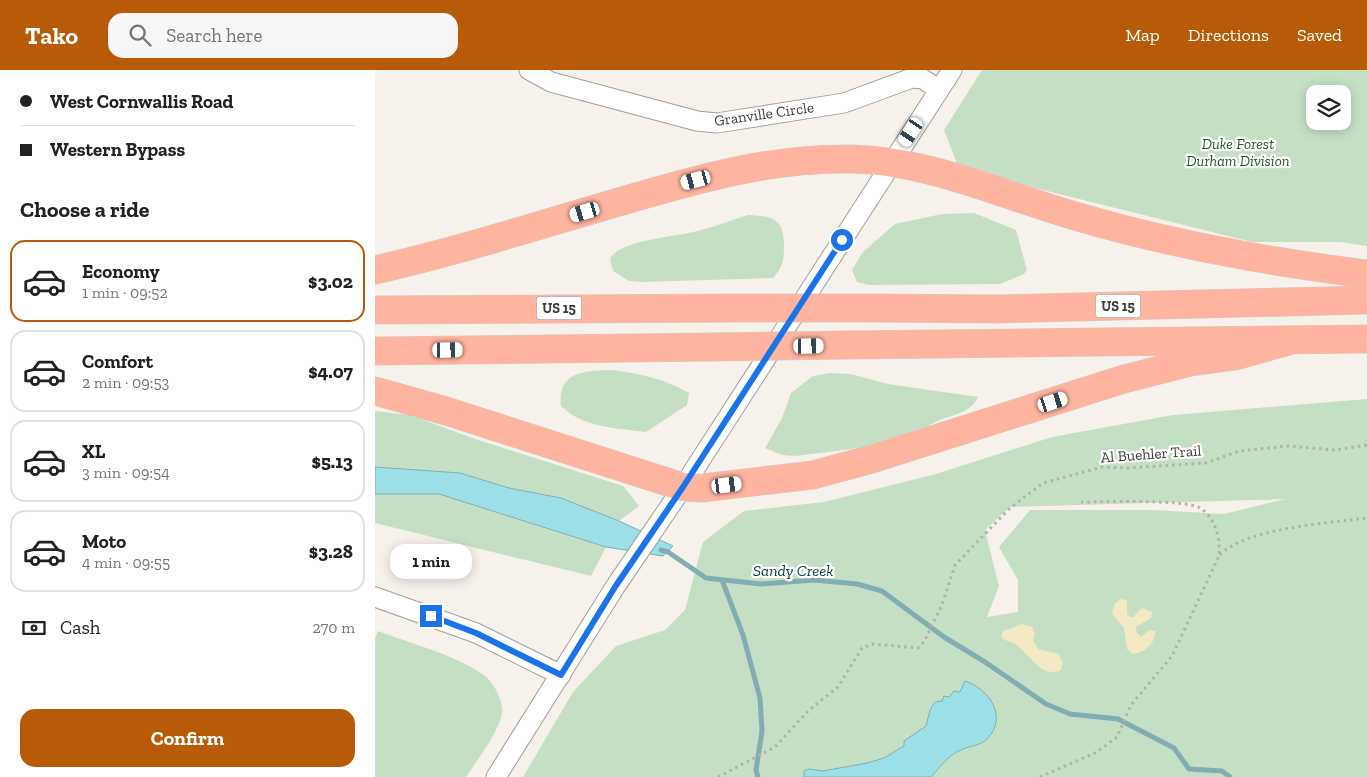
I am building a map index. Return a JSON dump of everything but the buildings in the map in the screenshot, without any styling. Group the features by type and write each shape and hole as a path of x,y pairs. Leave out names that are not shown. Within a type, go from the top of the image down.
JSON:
{"highway":[{"path":"375,270 439,254 741,169 806,160 892,162 922,168 1080,218 1292,264 1367,274"},
{"name":"US 15","path":"375,310 999,308 1367,300"},
{"path":"375,351 1367,339"},
{"path":"375,391 446,411 683,487 710,487 813,475 872,459 1124,379 1191,362 1235,356 1292,340"}],"street":[{"name":"Granville Circle","path":"529,70 551,82 708,123 844,103 912,78 923,79 939,90"},
{"path":"496,777 615,587 683,487 952,70"},
{"path":"375,597 476,633 561,675"}],"path":[{"name":"Al Buehler Trail","path":"718,777 770,750 787,736 809,710 837,687 862,648 873,644 917,648 924,642 942,605 955,565 999,518 1043,483 1102,467 1128,468 1206,463 1239,451 1288,446 1335,450 1367,445"},
{"path":"1081,502 1145,502 1199,507 1211,519 1215,528 1219,540 1219,556"},
{"path":"1040,777 1097,752 1117,737 1131,705 1172,656 1219,556 1228,546 1256,535 1367,518"}],"green space":[{"name":"Duke Forest Durham Division","path":"982,70 1367,70 1367,246 1340,242 1252,242 959,169 944,130"},
{"path":"974,213 1016,230 1027,270 1024,274 1000,284 869,285 857,282 852,270 863,252 895,224 942,214"},
{"path":"748,215 770,218 782,230 783,259 781,267 773,278 642,282 629,281 613,271 610,258 624,247 696,231"},
{"path":"611,370 651,377 680,388 689,393 687,405 646,432 590,423 579,419 561,406 563,386 568,379 575,375 592,371"},
{"path":"830,373 851,374 888,384 978,397 967,410 892,442 795,456 782,455 765,448 782,418 791,393 813,376"},
{"path":"1367,399 1367,777 523,777 573,692 616,646 665,630 685,610 703,542 744,511 824,502 936,474 1052,437 1173,415","holes":["1285,499 1224,514 1153,510 1030,510 999,547 1018,580 1018,612 987,617 999,586 985,530 1010,507"]},
{"path":"375,411 410,415 475,439 623,486 639,506 619,521 561,498 509,488 460,473 375,467"},
{"path":"375,494 439,494 606,547 591,576 375,523"},
{"path":"378,631 434,650 461,662 485,676 495,688 500,698 502,709 500,720 487,746 466,777 375,777 375,639"}],"sand":[{"path":"1120,599 1127,600 1127,614 1130,617 1133,617 1142,608 1152,612 1151,618 1136,627 1137,633 1141,637 1149,630 1155,631 1155,636 1149,647 1141,652 1133,654 1127,649 1124,628 1112,614 1114,605"},
{"path":"1022,624 1032,627 1035,634 1033,640 1038,649 1059,654 1063,663 1061,670 1054,672 1042,669 1016,644 1001,637 1003,631"}],"water":[{"path":"375,467 460,473 509,488 561,498 619,521 673,546 663,556 606,547 439,494 375,494"},
{"path":"965,681 982,690 993,704 996,712 994,730 982,743 953,754 931,777 804,777 804,771 809,769 823,771 884,758 904,746 904,741 926,726 930,710 935,702 942,701 944,696 949,697 954,691 960,692"}],"waterway":[{"name":"Sandy Creek","path":"661,550 668,552 706,578 761,584 814,580 857,584 882,591 944,637 985,662 1046,704 1070,714 1118,719 1174,748 1189,769 1222,771 1230,777"},
{"path":"722,580 743,635 760,698 762,731 756,770 758,777"}],"route":[{"path":"431,616 476,633 561,675 615,587 683,487 842,240"}]}
